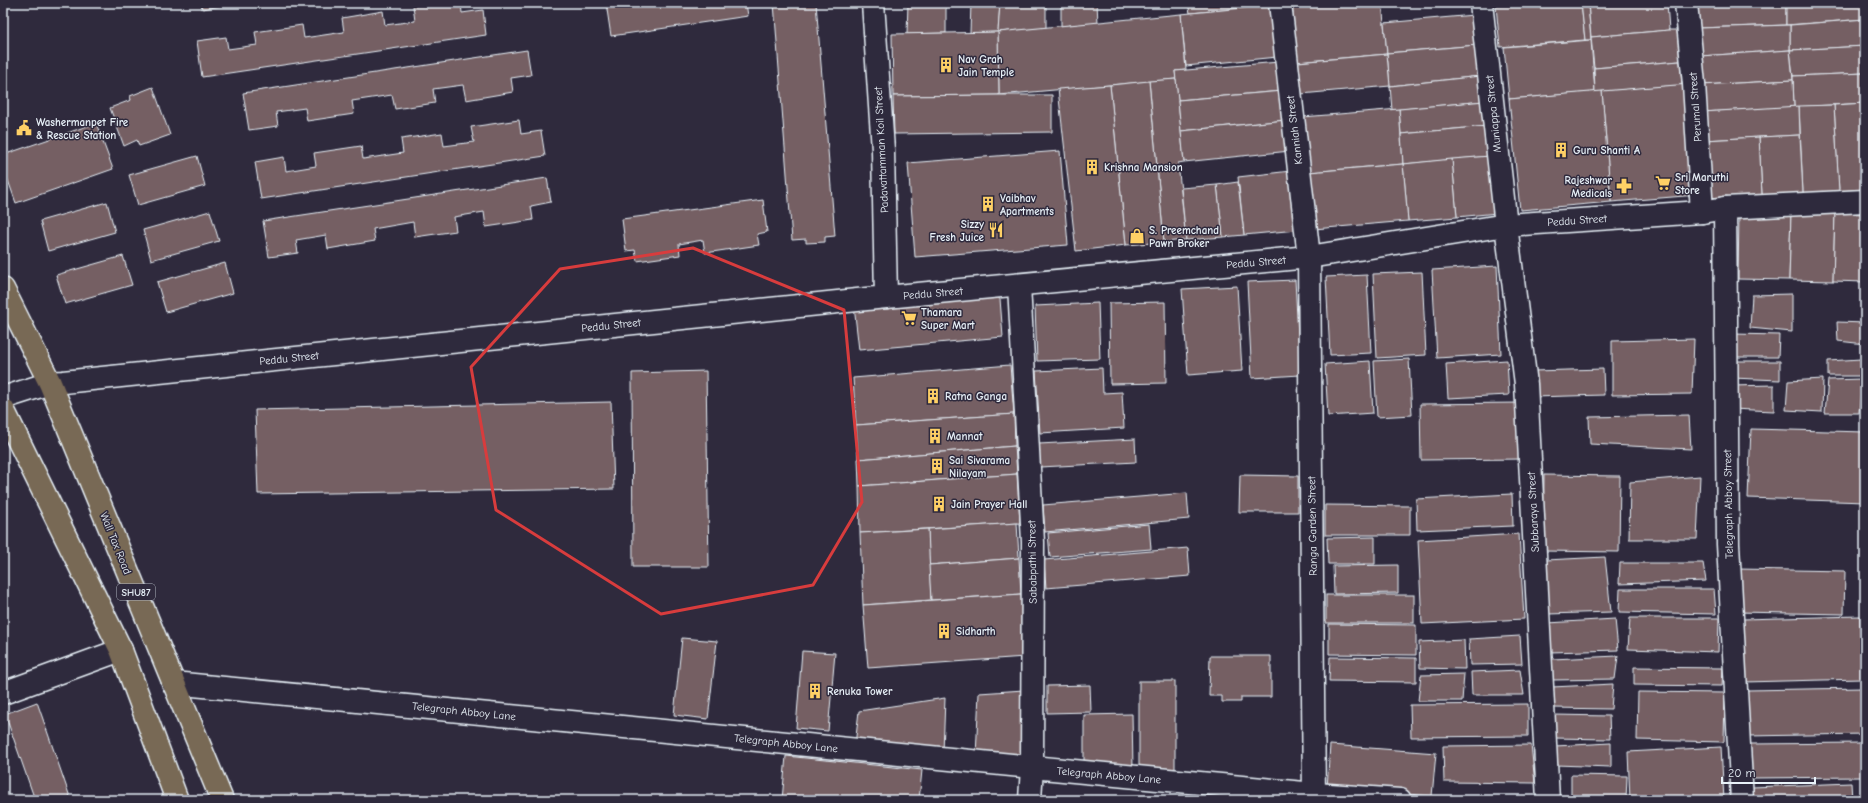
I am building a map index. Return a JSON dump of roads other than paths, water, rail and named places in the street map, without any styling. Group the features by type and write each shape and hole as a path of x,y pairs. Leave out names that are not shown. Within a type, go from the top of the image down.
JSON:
{"main road":[{"name":"Wall Tax Road","path":"3,289 50,383 222,800"},
{"path":"3,409 121,650 177,800"}],"street":[{"name":"Padavattamman Koil Street","path":"873,3 883,150 886,297"},
{"name":"Kanniah Street","path":"1280,3 1309,257"},
{"name":"Muniappa Street","path":"1481,3 1506,225"},
{"name":"Perumal Street","path":"1686,3 1694,84 1702,212"},
{"name":"Peddu Street","path":"3,398 50,383 886,297 1309,257 1506,225 1702,212 1725,208 1865,201"},
{"name":"Telegraph Abboy Street","path":"1725,208 1728,544 1742,800"},
{"name":"Subbaraya Street","path":"1506,225 1526,384 1548,800"},
{"name":"Ranga Garden Street","path":"1309,257 1314,797"},
{"name":"Sababpathi Street","path":"1019,285 1033,542 1032,767 1030,800"},
{"path":"3,693 121,650"},
{"name":"Telegraph Abboy Lane","path":"173,683 1032,767 1314,797 1400,800"}],"place":[{"name":"Nav Grah Jain Temple","path":"946,65"},
{"name":"Washermanpet Fire & Rescue Station","path":"24,128"},
{"name":"Guru Shanti A","path":"1561,150"},
{"name":"Krishna Mansion","path":"1092,167"},
{"name":"Sri Maruthi Store","path":"1663,183"},
{"name":"Rajeshwar Medicals","path":"1624,186"},
{"name":"Vaibhav Apartments","path":"988,204"},
{"name":"Sizzy Fresh Juice","path":"996,230"},
{"name":"S. Preemchand Pawn Broker","path":"1137,236"},
{"name":"Thamara Super Mart","path":"909,318"},
{"name":"Ratna Ganga","path":"933,396"},
{"name":"Mannat","path":"935,436"},
{"name":"Sai Sivarama Nilayam","path":"937,466"},
{"name":"Jain Prayer Hall","path":"939,504"},
{"name":"Sidharth","path":"944,631"},
{"name":"Renuka Tower","path":"815,691"}]}
